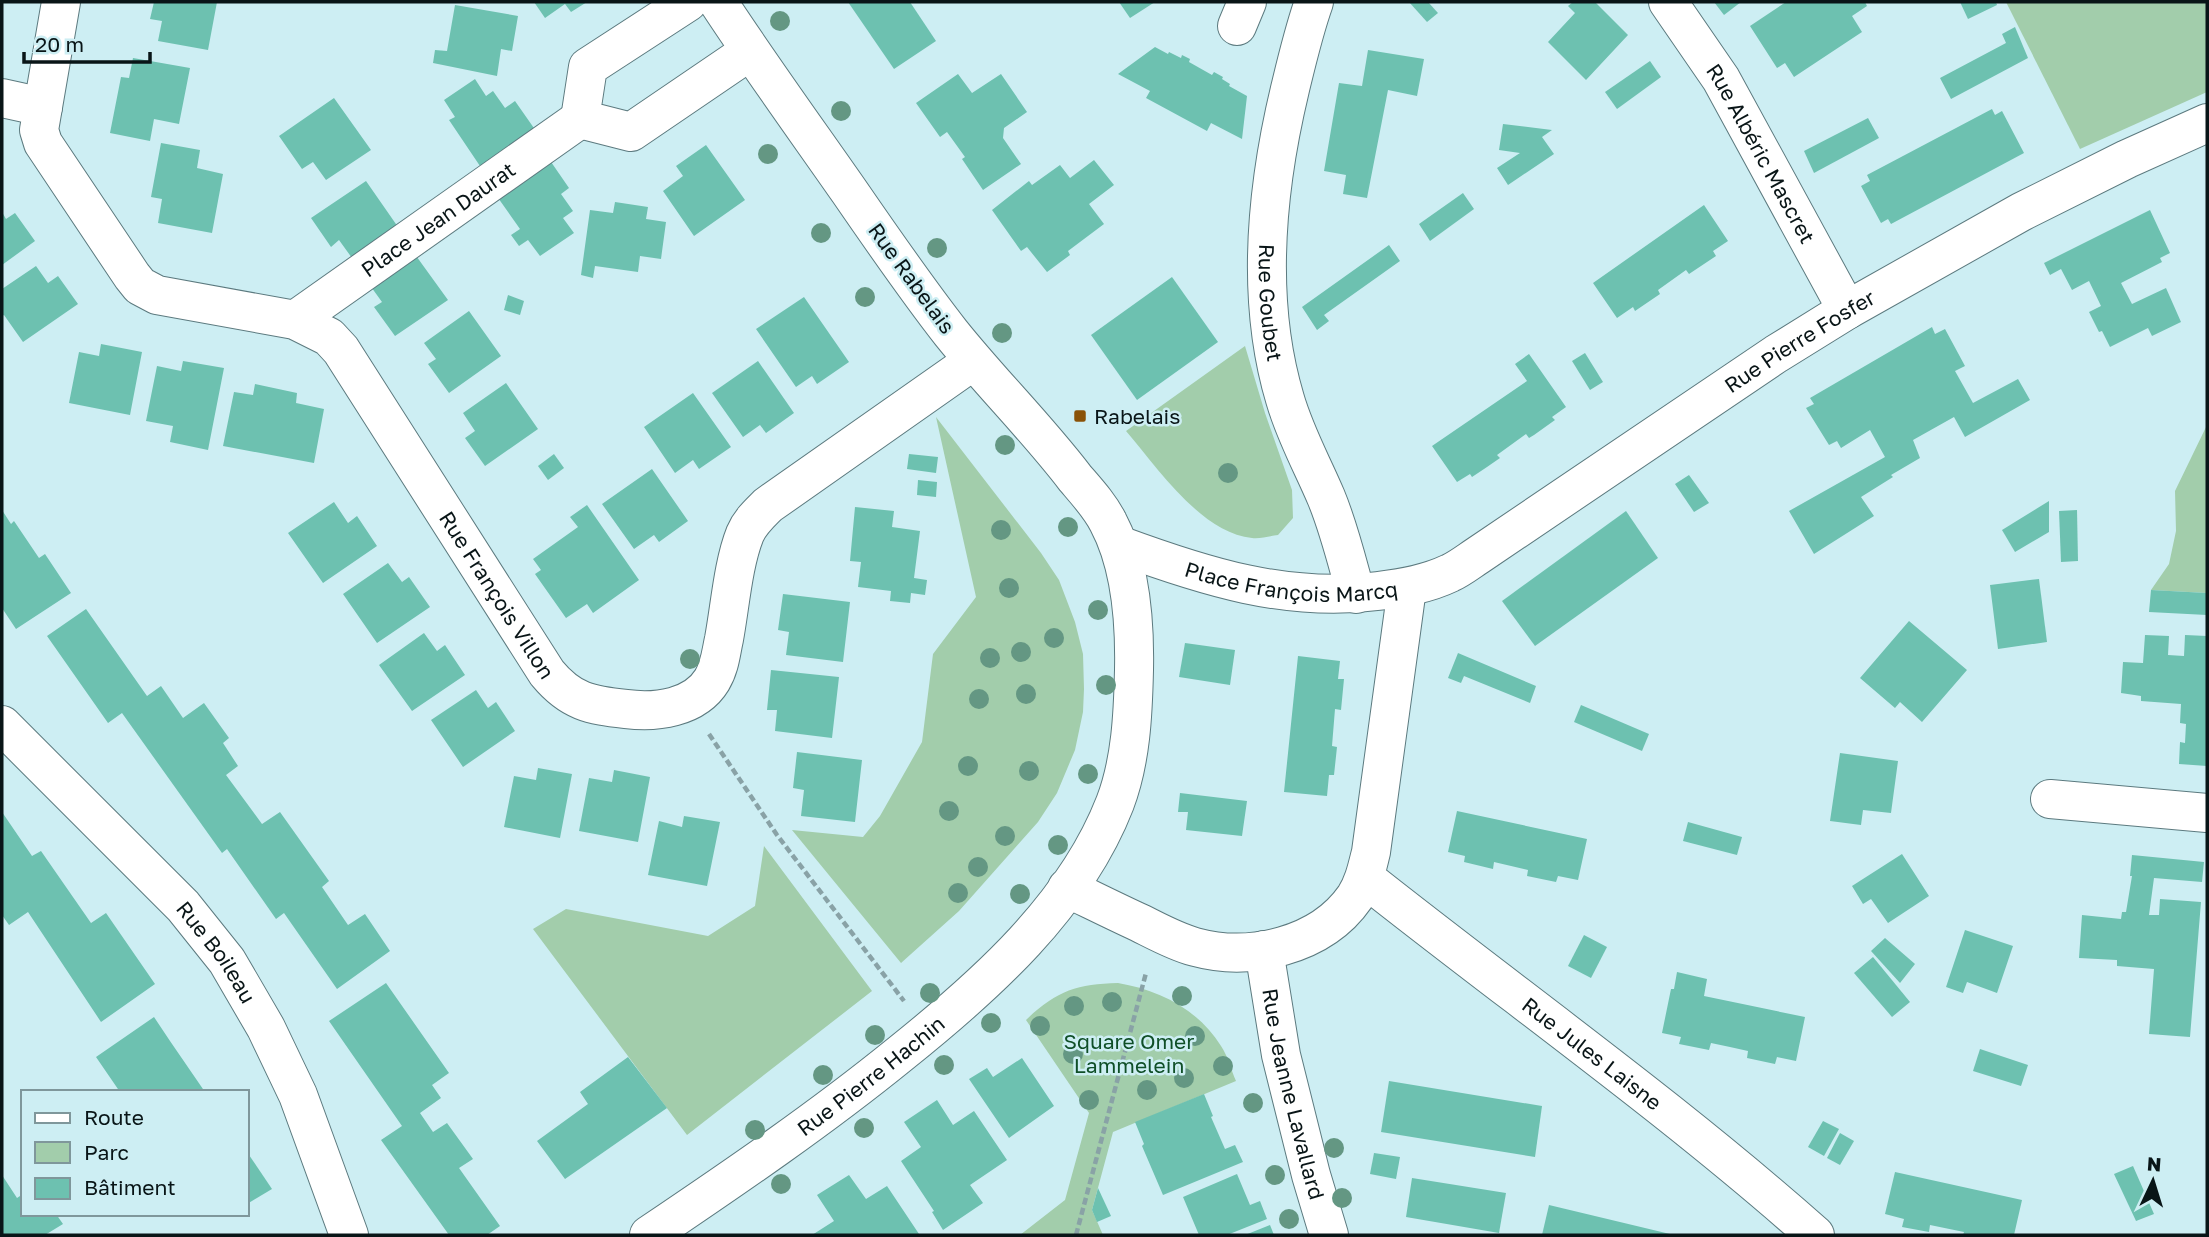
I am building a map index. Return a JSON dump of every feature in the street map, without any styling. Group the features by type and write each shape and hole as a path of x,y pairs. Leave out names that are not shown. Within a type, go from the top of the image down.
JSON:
{"street":[{"name":"Rue François Villon","path":"61,2 39,130 43,143 140,286 157,295 295,320 329,337 341,350 547,673 560,688 576,698 592,704 642,712 662,711 687,701 704,690 712,680 720,660 739,555 753,519 768,505 974,361"},
{"path":"688,2 588,66 580,119 631,132 750,51"},
{"name":"Rue Rabelais","path":"718,2 926,302 974,361 1048,443 1107,519 1119,545"},
{"name":"Rue Goubet","path":"1314,2 1299,51 1280,132 1270,206 1267,285 1276,365 1284,397 1296,432 1333,515 1356,594"},
{"name":"Rue Albéric Mascret","path":"1668,2 1721,79 1847,310"},
{"path":"2,98 43,107"},
{"name":"Place Jean Daurat","path":"295,320 580,119"},
{"name":"Rue Pierre Fosfer","path":"1407,588 1451,573 1776,354 1847,310 2021,212 2207,123"},
{"path":"1068,888 1098,837 1115,801 1130,735 1134,648 1131,612 1119,545"},
{"name":"Place François Marcq","path":"1068,888 1192,946 1239,953 1264,950 1295,941 1319,930 1343,911 1356,896 1365,878 1371,852 1407,588 1356,594 1289,593 1257,588 1188,570 1119,545"},
{"name":"Rue Boileau","path":"2,725 183,906 226,961 266,1028 294,1084 349,1235"},
{"path":"2050,799 2207,813"},
{"name":"Rue Jules Laisne","path":"1365,878 1464,957 1647,1094 1815,1235"},
{"name":"Rue Pierre Hachin","path":"649,1235 805,1128 927,1032 1005,961 1068,888"},
{"name":"Rue Jeanne Lavallard","path":"1264,950 1281,1055 1329,1235"}],"path":[{"path":"687,701 776,835 927,1032"},
{"path":"1076,1235 1156,931"}],"green space":[{"path":"2006,2 2207,2 2207,92 2080,149"},
{"path":"1245,346 1292,490 1293,518 1278,535 1258,538 1233,533 1198,511 1166,479 1126,431"},
{"path":"936,417 1059,580 1075,622 1083,654 1083,712 1075,750 1057,793 1038,822 959,911 901,963 792,830 863,837 880,816 922,742 933,654 976,597"},
{"path":"2207,425 2207,593 2151,590 2169,564 2176,531 2175,491"},
{"path":"764,846 872,991 687,1135 533,929 566,909 708,936 755,906"},
{"name":"Square Omer Lammelein","path":"1118,983 1163,996 1189,1012 1212,1033 1221,1046 1236,1081 1113,1132 1092,1210 1103,1235 1020,1235 1065,1200 1089,1113 1026,1020 1047,1002 1068,991 1091,985"}],"building":[{"path":"154,2 217,2 208,50 158,41 162,21 150,19"},
{"path":"534,2 587,2 571,12 565,4 545,18"},
{"path":"848,2 910,2 936,41 894,69"},
{"path":"1119,2 1155,2 1130,18"},
{"path":"1409,2 1428,2 1438,13 1427,22"},
{"path":"1573,2 1595,2 1628,35 1586,80 1548,42 1575,13 1568,6"},
{"path":"1714,2 1741,2 1724,15"},
{"path":"1786,2 1865,2 1867,6 1852,16 1862,32 1794,77 1785,63 1777,68 1750,26"},
{"path":"1960,2 1996,2 1997,5 1968,19"},
{"path":"455,5 518,16 512,51 501,49 497,76 433,63 435,50 447,51"},
{"path":"2015,27 2028,58 1951,99 1940,78 2006,43 2002,34"},
{"path":"1155,47 1168,54 1169,52 1190,59 1189,62 1212,75 1214,72 1223,77 1229,86 1247,96 1242,139 1211,123 1207,131 1146,98 1150,91 1118,74"},
{"path":"1368,50 1424,59 1417,96 1388,90 1367,198 1343,194 1346,175 1324,171 1339,83 1362,86"},
{"path":"133,58 190,68 179,124 154,119 150,141 110,133 121,77 129,78"},
{"path":"1650,61 1661,77 1617,109 1605,92"},
{"path":"958,74 972,93 1001,74 1027,112 1004,128 1003,138 1021,164 983,190 962,159 965,157 947,132 940,137 916,103"},
{"path":"475,79 486,96 493,91 505,108 515,101 536,131 482,169 449,120 455,117 444,100"},
{"path":"334,98 371,150 326,180 313,162 302,169 279,136"},
{"path":"1992,109 1995,115 2002,111 2024,153 1891,224 1888,219 1881,223 1861,186 1870,181 1867,175"},
{"path":"1868,118 1879,138 1814,173 1804,151"},
{"path":"1503,124 1552,130 1542,137 1554,154 1508,185 1497,168 1520,153 1499,150"},
{"path":"161,143 200,150 197,168 223,174 212,233 158,223 162,199 151,197"},
{"path":"706,145 745,200 694,236 663,191 683,176 676,166"},
{"path":"549,159 569,188 561,194 573,211 563,218 574,233 540,256 528,240 519,246 511,235 520,229 496,195"},
{"path":"1094,160 1114,185 1089,204 1104,224 1068,251 1070,255 1047,272 1027,247 1021,251 992,210 1029,181 1032,185 1060,165 1070,178"},
{"path":"366,181 398,227 352,258 339,240 331,247 311,218"},
{"path":"1463,193 1474,209 1430,241 1419,224"},
{"path":"615,202 648,207 646,219 666,222 661,259 640,256 638,272 595,266 593,278 581,275 590,210 613,213"},
{"path":"1704,205 1728,241 1713,251 1716,256 1689,274 1686,270 1658,290 1660,294 1635,311 1633,307 1617,318 1593,283"},
{"path":"2150,210 2170,253 2160,258 2162,262 2121,283 2132,304 2166,288 2181,322 2152,336 2148,328 2110,347 2089,312 2101,306 2089,281 2072,290 2061,269 2050,275 2044,263"},
{"path":"2,212 6,219 15,213 35,241 2,265"},
{"path":"1389,245 1400,261 1324,315 1329,321 1317,330 1302,307"},
{"path":"414,253 448,300 395,336 374,307 382,302 369,284"},
{"path":"36,266 48,283 58,276 78,304 23,342 4,315 2,316 2,289"},
{"path":"1172,277 1218,342 1137,400 1091,335"},
{"path":"508,295 524,301 520,315 504,310"},
{"path":"804,297 849,362 817,384 812,376 796,387 756,329"},
{"path":"469,311 501,356 449,393 428,364 436,359 424,343"},
{"path":"1932,327 1935,334 1945,329 1965,366 1955,371 1973,403 2018,379 2030,400 1965,437 1954,417 1913,440 1920,458 1861,497 1874,516 1814,554 1789,511 1885,457 1870,430 1841,448 1837,441 1829,445 1806,408 1814,404 1810,398"},
{"path":"101,344 142,352 130,415 69,403 79,352 99,356"},
{"path":"1585,353 1603,382 1590,390 1572,361"},
{"path":"1529,354 1566,407 1552,417 1555,420 1534,435 1529,438 1526,434 1497,455 1500,458 1472,477 1470,474 1457,482 1432,446 1527,381 1515,364"},
{"path":"183,361 224,368 208,450 170,442 173,426 146,421 157,366 181,371"},
{"path":"758,361 794,413 766,433 760,425 743,437 712,393"},
{"path":"506,383 538,429 485,466 465,438 475,431 463,413"},
{"path":"255,384 297,393 296,403 324,409 314,463 223,446 234,392 253,395"},
{"path":"693,393 731,447 699,469 693,460 675,473 644,427"},
{"path":"554,454 564,468 548,480 538,466"},
{"path":"909,454 938,457 936,473 907,469"},
{"path":"652,469 688,521 659,542 654,535 634,549 602,504"},
{"path":"1689,475 1709,503 1694,512 1675,484"},
{"path":"918,480 937,482 936,497 917,495"},
{"path":"2049,501 2049,532 2015,552 2002,530"},
{"path":"334,502 348,523 357,516 377,546 323,583 288,533"},
{"path":"587,505 639,580 593,613 587,604 566,618 535,574 541,570 533,559 578,527 570,517"},
{"path":"855,507 894,511 892,527 920,531 914,578 927,580 925,595 911,593 910,603 890,601 891,591 858,587 861,562 850,561"},
{"path":"2,510 11,524 14,521 39,558 45,554 71,593 16,629 2,608"},
{"path":"2077,510 2078,561 2061,562 2059,511"},
{"path":"1626,511 1658,558 1535,646 1502,601"},
{"path":"388,563 402,582 409,577 430,607 377,643 343,594"},
{"path":"2039,579 2047,642 1998,649 1990,585"},
{"path":"2151,590 2207,593 2207,615 2149,612"},
{"path":"783,594 850,602 843,662 786,655 789,632 778,630"},
{"path":"86,609 147,696 161,686 183,718 204,703 229,738 223,743 238,766 226,775 262,824 280,812 329,881 322,887 348,925 365,914 390,951 337,989 284,913 276,919 227,849 222,853 122,713 108,723 47,636"},
{"path":"1909,621 1967,670 1922,722 1900,702 1895,708 1860,678"},
{"path":"424,633 437,651 445,645 465,675 412,711 379,665"},
{"path":"2145,635 2169,636 2168,655 2184,656 2185,635 2207,636 2207,766 2179,764 2180,742 2185,743 2186,724 2180,723 2181,704 2141,701 2141,696 2121,693 2123,662 2143,663"},
{"path":"1185,643 1235,650 1230,685 1179,677"},
{"path":"1458,653 1536,686 1530,703 1464,676 1461,683 1448,678"},
{"path":"1298,656 1340,661 1338,679 1344,679 1341,710 1335,709 1332,746 1337,747 1334,775 1329,775 1327,796 1284,792"},
{"path":"771,670 839,677 832,738 775,731 777,710 767,710"},
{"path":"476,690 488,708 496,702 515,731 463,767 431,720"},
{"path":"1581,705 1649,734 1642,751 1574,722"},
{"path":"797,752 862,760 855,822 801,816 804,790 793,788"},
{"path":"1840,753 1898,761 1891,813 1863,810 1861,825 1830,821"},
{"path":"538,768 572,774 560,838 504,827 514,776 536,780"},
{"path":"614,770 650,777 638,842 579,831 589,778 612,782"},
{"path":"1180,793 1247,801 1242,836 1186,830 1188,812 1178,812"},
{"path":"1457,811 1587,839 1578,880 1558,876 1556,882 1527,876 1528,870 1494,862 1493,869 1464,862 1465,856 1448,852"},
{"path":"2,812 32,856 41,851 91,923 106,913 155,984 101,1022 28,912 9,925 2,915"},
{"path":"684,816 720,822 707,886 648,875 659,821 682,827"},
{"path":"1688,822 1742,837 1737,855 1683,841"},
{"path":"1902,854 1929,896 1888,923 1871,899 1863,904 1852,886"},
{"path":"2132,855 2204,862 2202,882 2154,878 2149,915 2159,915 2160,899 2201,902 2190,1037 2149,1034 2154,969 2117,966 2117,960 2079,958 2082,915 2121,919 2122,912 2126,912 2132,876"},
{"path":"1965,930 2013,946 1997,993 1967,982 1963,993 1946,987"},
{"path":"1584,935 1607,947 1591,978 1568,966"},
{"path":"1885,938 1915,964 1900,983 1871,951"},
{"path":"1873,957 1910,1002 1892,1017 1854,973"},
{"path":"1677,972 1707,979 1704,996 1805,1017 1796,1061 1777,1057 1775,1064 1747,1058 1748,1051 1711,1043 1709,1050 1679,1044 1681,1037 1662,1033"},
{"path":"386,983 449,1073 432,1085 441,1098 420,1113 433,1132 447,1123 473,1159 459,1168 500,1226 487,1235 449,1235 381,1140 402,1126 329,1021"},
{"path":"154,1017 204,1090 119,1090 96,1057"},
{"path":"1980,1049 2028,1065 2021,1086 1973,1071"},
{"path":"628,1057 667,1108 565,1179 537,1141 588,1104 580,1092"},
{"path":"1022,1058 1054,1106 1009,1138 969,1079 987,1068 993,1077"},
{"path":"1389,1081 1542,1106 1535,1157 1381,1132"},
{"path":"1204,1094 1225,1149 1235,1145 1243,1162 1163,1195 1135,1122"},
{"path":"937,1100 953,1125 974,1111 1007,1160 970,1185 983,1203 943,1230 932,1212 934,1211 901,1161 921,1147 904,1122"},
{"path":"1823,1121 1839,1129 1824,1156 1808,1147"},
{"path":"1840,1133 1854,1141 1840,1165 1827,1158"},
{"path":"248,1153 272,1189 248,1203"},
{"path":"1374,1153 1400,1157 1396,1179 1370,1174"},
{"path":"2133,1166 2154,1214 2136,1221 2114,1174"},
{"path":"1895,1172 2022,1200 2014,1235 1963,1235 1964,1232 1930,1225 1929,1232 1902,1227 1904,1219 1885,1214"},
{"path":"1237,1174 1250,1205 1260,1201 1267,1219 1227,1235 1199,1235 1183,1197"},
{"path":"2,1175 17,1198 21,1195 21,1216 57,1216 63,1224 45,1235 2,1235"},
{"path":"849,1175 866,1199 887,1186 919,1234 812,1235 834,1221 817,1195"},
{"path":"1412,1178 1506,1193 1499,1233 1406,1217"},
{"path":"1098,1188 1111,1216 1097,1222 1092,1210"},
{"path":"1549,1205 1670,1234 1670,1235 1542,1235"},
{"path":"1270,1225 1274,1235 1245,1235"}],"place":[{"name":"Rabelais","path":"1080,416"}]}
